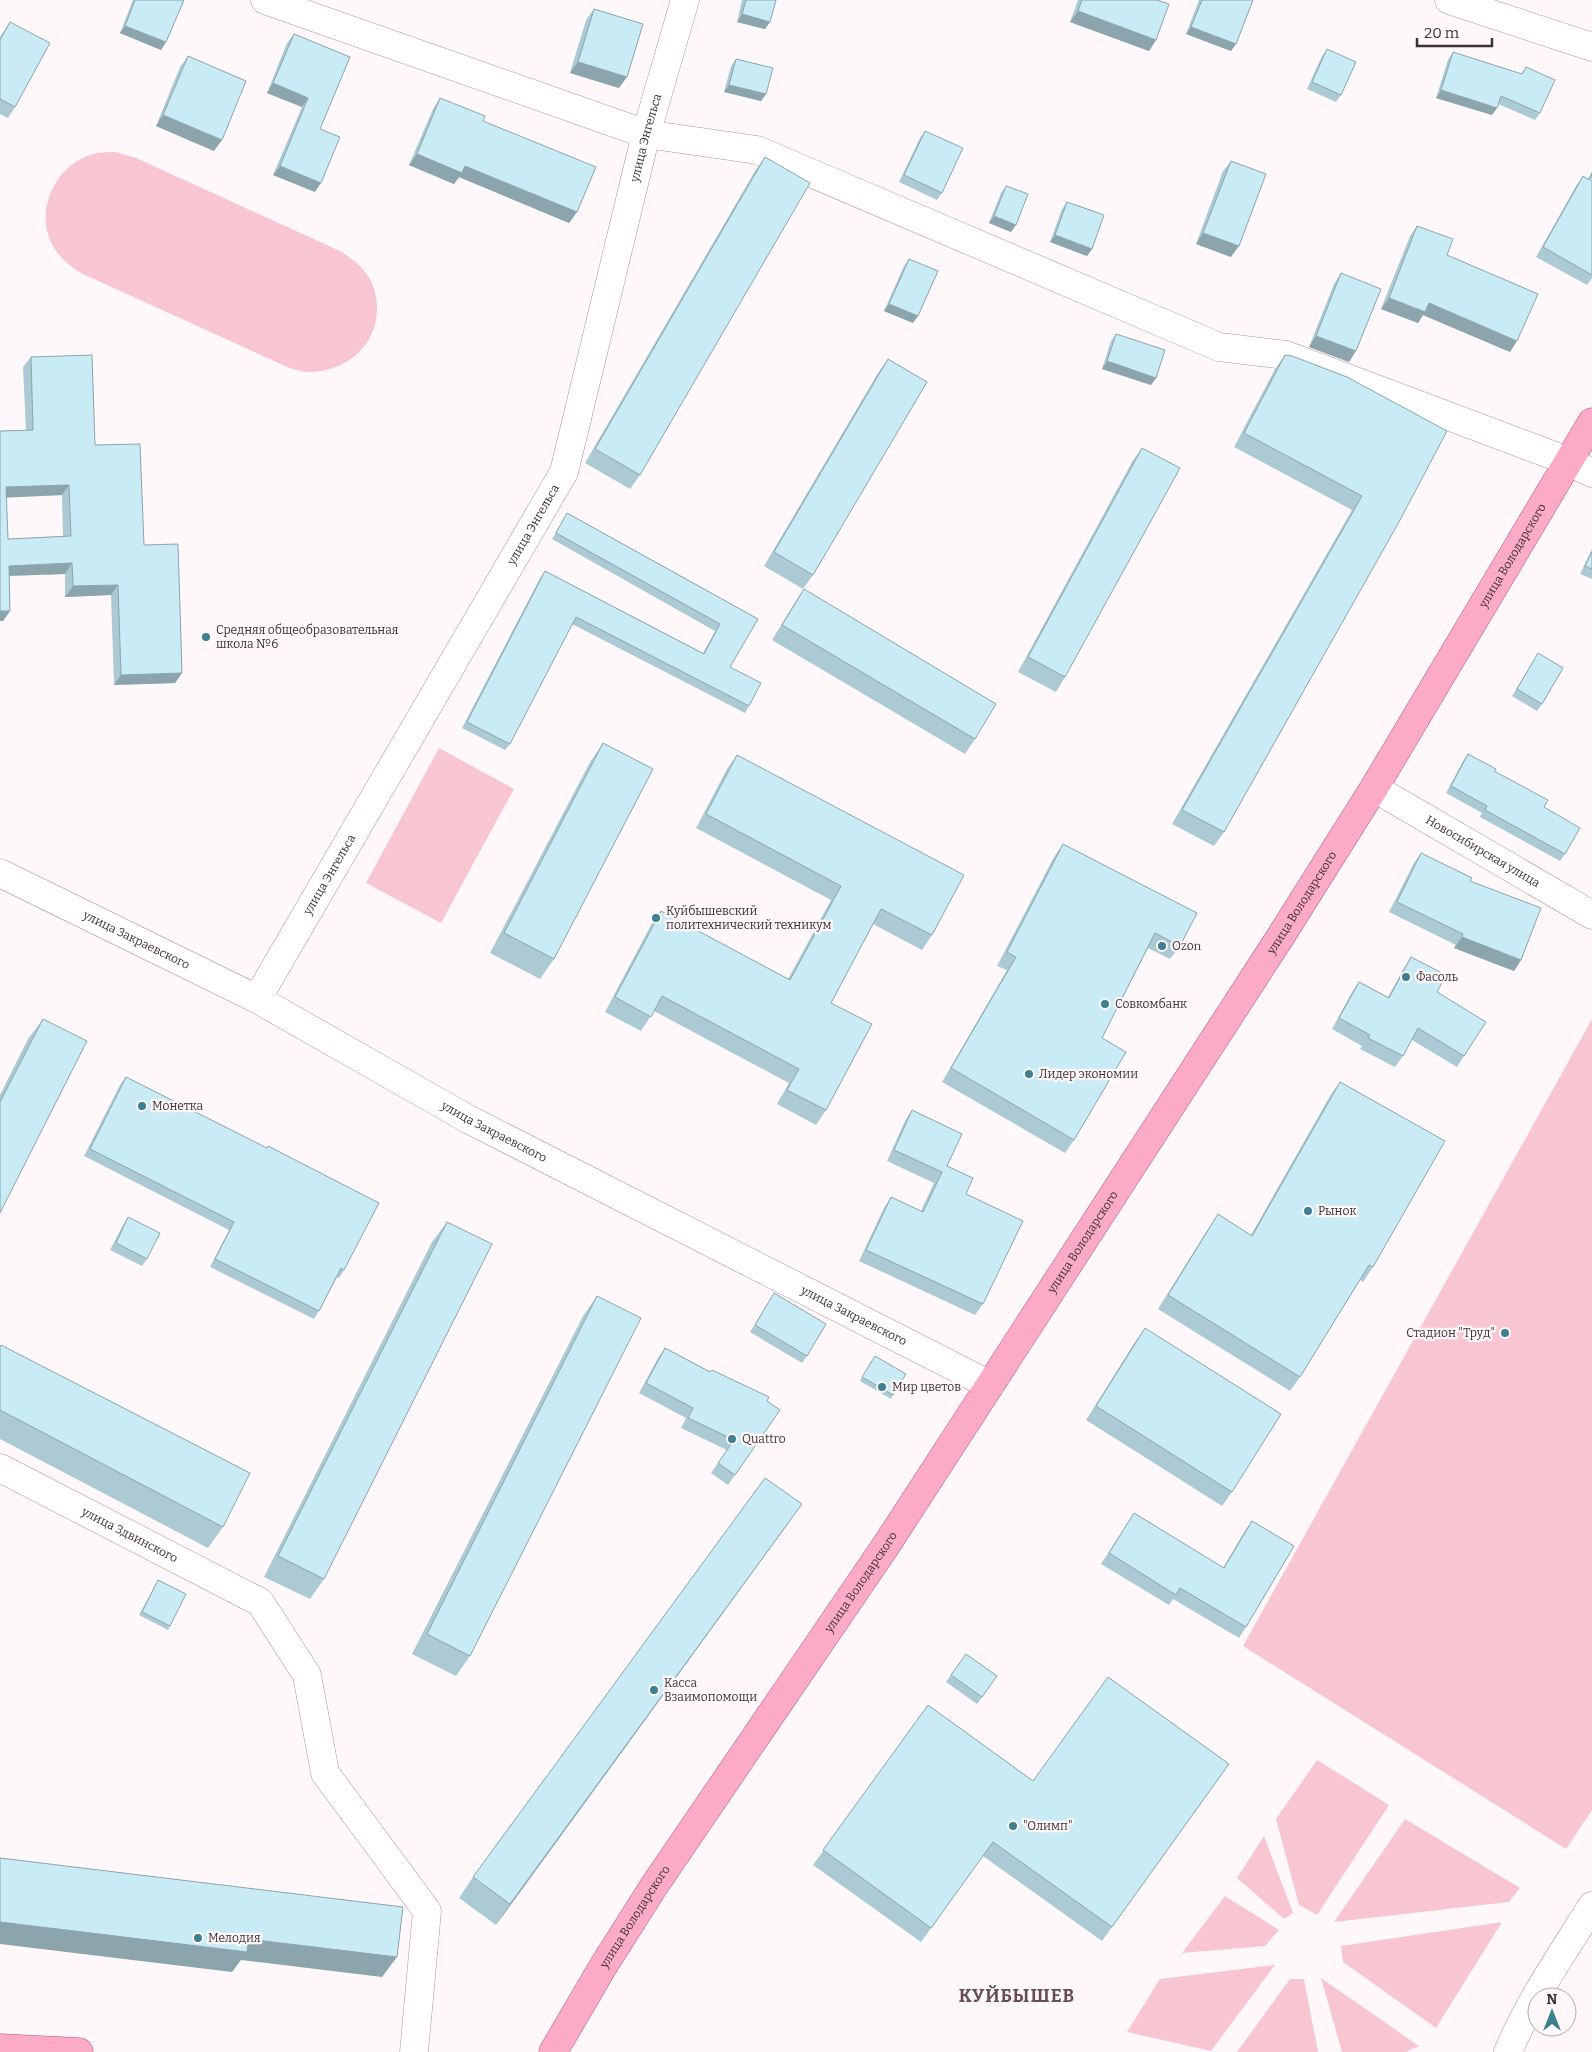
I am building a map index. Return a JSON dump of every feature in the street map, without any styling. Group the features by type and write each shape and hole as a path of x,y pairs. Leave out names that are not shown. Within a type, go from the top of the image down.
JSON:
{"main road":[{"name":"улица Володарского","path":"553,2052 604,1965 654,1886 888,1544 1105,1210 1374,788 1592,422"},
{"path":"0,2048 79,2052"}],"street":[{"path":"265,0 646,134 756,150 1219,347 1286,355 1568,461 1592,473"},
{"name":"улица Энгельса","path":"257,999 564,472 646,134 685,0"},
{"path":"1449,0 1592,47"},
{"name":"Новосибирская улица","path":"1374,788 1592,915"},
{"name":"улица Закраевского","path":"0,873 257,999 468,1119 990,1385"},
{"name":"улица Здвинского","path":"0,1468 260,1602 307,1674 325,1773 427,1911 414,2052"},
{"path":"1508,2052 1519,2026 1592,1906"}],"shaded area":[{"path":"116,152 136,158 340,251 352,259 370,279 376,298 376,319 373,332 366,343 348,361 336,367 323,371 309,372 298,370 287,367 83,274 71,266 54,248 48,234 47,204 52,190 70,166 82,158 97,153"},
{"path":"439,748 514,789 441,923 366,883"},
{"name":"Стадион \"Труд\"","path":"1592,1019 1592,1810 1566,1849 1243,1646"},
{"path":"1317,1760 1389,1805 1317,1915 1299,1905 1276,1819"},
{"path":"1405,1819 1520,1888 1509,1902 1334,1922"},
{"path":"1264,1836 1293,1913 1284,1919 1237,1878"},
{"path":"1225,1896 1279,1930 1265,1946 1182,1953"},
{"path":"1502,1922 1436,2028 1343,1962 1341,1946"},
{"path":"1275,1965 1211,2051 1127,2032 1160,1979"},
{"path":"1321,1978 1419,2046 1406,2052 1342,2052"},
{"path":"1290,1979 1304,1979 1318,2052 1237,2052"}],"building":[{"path":"135,0 184,0 166,42 125,26"},
{"path":"746,0 776,0 770,22 742,14"},
{"path":"1082,0 1157,0 1169,4 1156,40 1078,11"},
{"path":"1202,0 1253,0 1236,44 1191,27"},
{"path":"594,9 643,24 627,77 578,62"},
{"path":"10,22 50,43 15,107 0,99 0,40"},
{"path":"294,34 350,57 320,129 340,137 321,183 280,166 308,98 273,83"},
{"path":"1327,49 1356,62 1341,95 1312,82"},
{"path":"1453,52 1522,74 1526,67 1555,80 1540,113 1501,96 1497,108 1441,90"},
{"path":"188,56 246,81 222,140 163,115"},
{"path":"736,59 773,68 766,94 729,85"},
{"path":"440,98 485,116 483,121 596,167 577,212 465,166 462,173 417,154"},
{"path":"925,131 963,148 942,193 904,175"},
{"path":"765,157 810,183 640,475 595,449"},
{"path":"1231,161 1266,174 1239,246 1203,233"},
{"path":"1592,174 1592,275 1543,247 1583,176 1589,180"},
{"path":"1006,186 1028,194 1016,225 994,216"},
{"path":"1067,202 1104,215 1092,249 1055,235"},
{"path":"1417,226 1453,239 1447,255 1538,294 1517,341 1429,303 1425,312 1389,298"},
{"path":"909,259 938,271 918,316 889,304"},
{"path":"1341,273 1381,289 1356,351 1316,336"},
{"path":"1116,334 1165,350 1156,378 1107,361"},
{"path":"92,355 95,445 140,444 144,545 178,544 182,673 121,675 118,585 73,586 72,563 9,566 10,611 0,611 0,431 33,430 31,357","holes":["69,485 71,536 8,539 6,487"]},
{"path":"1285,355 1347,377 1447,431 1399,522 1224,832 1182,810 1362,496 1244,433"},
{"path":"888,359 927,382 813,575 774,552"},
{"path":"1142,448 1180,468 1065,677 1028,657"},
{"path":"567,513 758,619 730,667 761,683 749,706 576,617 510,744 467,722 545,571 704,654 720,624 556,533"},
{"path":"1592,552 1592,569 1585,566"},
{"path":"804,589 996,704 975,739 782,625"},
{"path":"1538,653 1563,668 1542,704 1517,689"},
{"path":"603,743 653,769 554,959 504,933"},
{"path":"1468,754 1496,769 1494,771 1548,800 1544,807 1580,828 1565,854 1485,810 1487,806 1451,786"},
{"path":"737,755 964,875 932,935 881,909 831,1003 872,1024 826,1110 787,1090 799,1069 662,996 651,1017 615,997 661,911 790,980 841,886 706,814"},
{"path":"1063,844 1197,913 1180,946 1155,933 1102,1038 1126,1052 1074,1140 951,1068 1016,957 1007,952"},
{"path":"1421,853 1472,878 1470,881 1541,908 1521,960 1462,937 1463,934 1397,902"},
{"path":"1411,957 1446,975 1437,992 1486,1022 1464,1056 1418,1028 1403,1056 1368,1038 1370,1035 1339,1018 1359,982 1389,998"},
{"path":"43,1019 87,1041 0,1213 0,1102"},
{"path":"126,1077 267,1148 268,1146 379,1203 344,1270 341,1268 319,1311 215,1259 234,1222 90,1149"},
{"path":"1340,1082 1445,1141 1373,1267 1369,1265 1300,1377 1168,1295 1218,1214 1252,1236"},
{"path":"912,1110 962,1134 947,1166 973,1178 966,1194 1023,1221 983,1304 866,1250 891,1197 923,1212 942,1172 894,1150"},
{"path":"128,1217 160,1233 147,1259 116,1243"},
{"path":"447,1222 492,1244 324,1579 278,1556"},
{"path":"774,1293 826,1324 807,1356 755,1325"},
{"path":"597,1296 641,1318 470,1656 427,1634"},
{"path":"1145,1328 1281,1414 1232,1492 1096,1406"},
{"path":"1,1345 250,1473 223,1527 0,1410"},
{"path":"665,1348 710,1372 712,1370 769,1397 767,1401 780,1410 735,1475 718,1463 734,1440 688,1418 693,1408 646,1383"},
{"path":"875,1356 906,1374 893,1395 862,1377"},
{"path":"765,1478 802,1504 510,1904 473,1877"},
{"path":"1134,1513 1224,1568 1252,1521 1294,1546 1246,1627 1180,1588 1176,1595 1109,1553"},
{"path":"158,1580 186,1594 170,1626 142,1612"},
{"path":"966,1654 997,1676 982,1697 951,1675"},
{"name":"\"Олимп\"","path":"1108,1677 1229,1764 1112,1927 993,1842 931,1928 823,1850 928,1705 1033,1781"},
{"path":"0,1858 403,1907 397,1957 248,1939 247,1952 0,1922"}],"place":[{"name":"Средняя общеобразовательная школа №6","path":"206,637"},
{"name":"Куйбышевский политехнический техникум","path":"656,918"},
{"name":"Ozon","path":"1162,946"},
{"name":"Фасоль","path":"1406,977"},
{"name":"Совкомбанк","path":"1105,1004"},
{"name":"Лидер экономии","path":"1029,1074"},
{"name":"Монетка","path":"142,1106"},
{"name":"Рынок","path":"1308,1211"},
{"name":"Стадион \"Труд\"","path":"1505,1333"},
{"name":"Мир цветов","path":"882,1387"},
{"name":"Quattro","path":"732,1439"},
{"name":"Касса Взаимопомощи","path":"654,1690"},
{"name":"\"Олимп\"","path":"1013,1826"},
{"name":"Мелодия","path":"198,1938"}],"district":[{"name":"КУЙБЫШЕВ","path":"1017,1996"}]}
